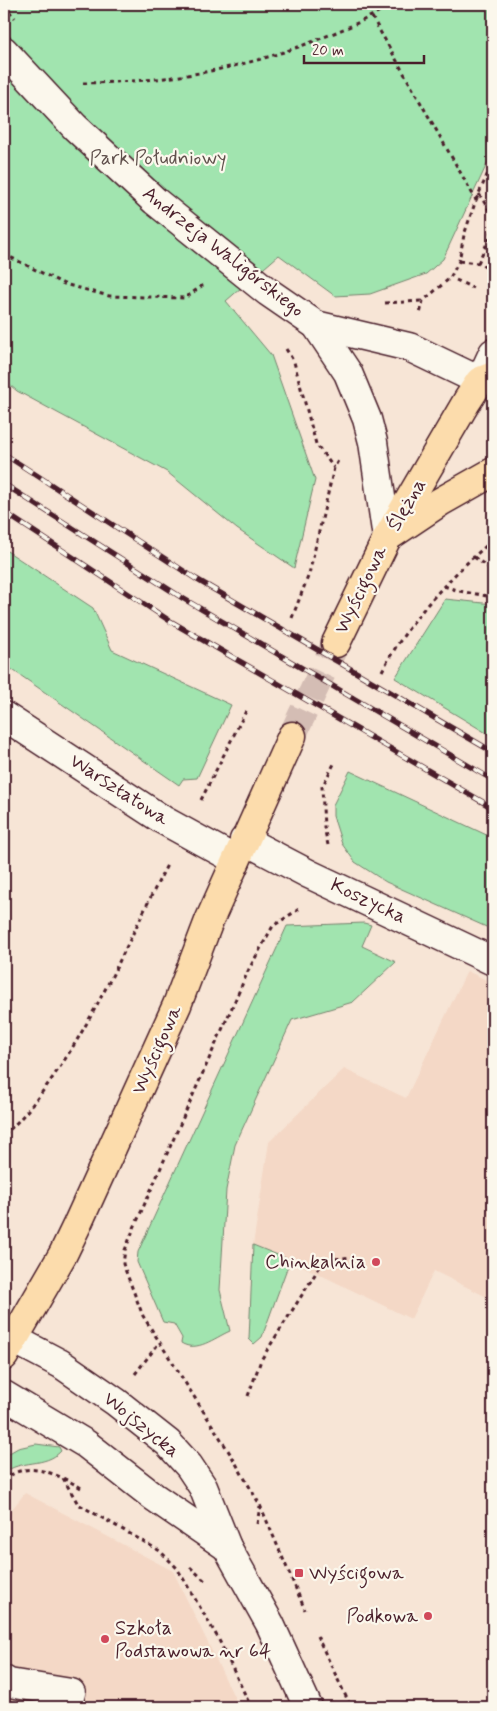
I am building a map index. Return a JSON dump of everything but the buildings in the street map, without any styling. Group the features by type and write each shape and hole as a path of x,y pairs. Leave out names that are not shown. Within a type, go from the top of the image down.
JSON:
{"main road":[{"name":"Ślężna","path":"387,538 487,379"},
{"name":"Ślężna","path":"387,538 440,502 493,472"},
{"name":"Wyścigowa","path":"336,643 387,538"},
{"name":"Wyścigowa","path":"7,1343 63,1254 77,1225 177,1006 240,850 292,736"}],"street":[{"name":"Andrzeja Waligórskiego","path":"4,51 75,127 155,201 268,292 316,326 348,373 367,419 373,442 387,538"},
{"name":"Andrzeja Waligórskiego","path":"316,326 409,347 487,379"},
{"path":"487,379 493,353"},
{"name":"Warsztatowa","path":"4,716 184,832 240,850"},
{"name":"Koszycka","path":"240,850 309,874 493,961"},
{"name":"Wojszycka","path":"7,1343 61,1364 129,1411 168,1443 189,1466 203,1487 226,1547 270,1624 308,1707"},
{"name":"Wojszycka","path":"4,1395 86,1444 154,1497 226,1547"},
{"path":"4,1680 9,1683 71,1693"}],"path":[{"path":"78,83 130,81 209,73 292,50 372,17 390,4"},
{"path":"372,17 476,200"},
{"path":"419,317 423,301 450,278 459,261 464,235 476,200 493,162"},
{"path":"479,194 493,216"},
{"path":"478,263 493,230"},
{"path":"4,254 64,284 109,296 185,298 204,284"},
{"path":"459,261 478,263 493,270"},
{"path":"456,280 473,288"},
{"path":"294,362 316,444 334,468"},
{"path":"292,618 309,574 334,468 343,451"},
{"path":"382,671 397,643 444,586 493,540"},
{"path":"474,558 493,571"},
{"path":"444,586 459,592 493,597"},
{"path":"208,787 246,709"},
{"path":"330,852 324,827 322,787 335,762"},
{"path":"4,1135 41,1094 76,1044 106,992 184,832"},
{"path":"301,908 273,926 249,969 125,1250 123,1264 143,1316 200,1404 260,1505 308,1617"},
{"path":"248,1396 261,1360 324,1260 353,1257"},
{"path":"131,1378 159,1343"},
{"path":"4,1481 23,1470 44,1471 63,1477 78,1504 160,1551 177,1568 192,1590 251,1707"},
{"path":"316,1635 351,1707"}],"shaded area":[{"path":"467,971 493,983 493,1300 434,1271 411,1319 290,1260 253,1245 269,1142 344,1069 406,1098"},
{"name":"Szkoła Podstawowa nr 64","path":"25,1493 173,1571 239,1707 4,1707 4,1519"}],"green space":[{"name":"Park Południowy","path":"4,4 493,4 493,151 443,259 426,274 370,294 335,296 279,255 226,301 271,355 315,480 294,568 237,529 167,472 17,391 4,380"},
{"path":"4,549 93,608 112,650 231,705 197,778 183,779 179,785 4,664"},
{"path":"445,599 493,604 493,737 395,678"},
{"path":"350,771 493,838 493,930 386,882 355,862 342,844 333,816 333,805"},
{"path":"364,923 371,925 362,946 396,962 353,1002 292,1020 235,1145 226,1190 220,1290 230,1331 205,1343 187,1346 181,1343 182,1338 174,1324 163,1322 137,1262 138,1252 287,926"},
{"path":"253,1245 290,1260 262,1337 254,1344 249,1339"},
{"path":"36,1444 59,1447 61,1451 48,1460 17,1466 4,1473 4,1456 18,1448"}],"tunnel":[{"path":"292,736 336,643"}],"railway":[{"path":"4,454 196,579 493,752"},
{"path":"4,484 184,599 493,780"},
{"path":"4,512 170,621 493,808"}],"place":[{"name":"Chinkalnia","path":"376,1262"},
{"name":"Wyścigowa","path":"299,1573"},
{"name":"Podkowa","path":"428,1616"},
{"name":"Szkoła Podstawowa nr 64","path":"105,1639"}]}
